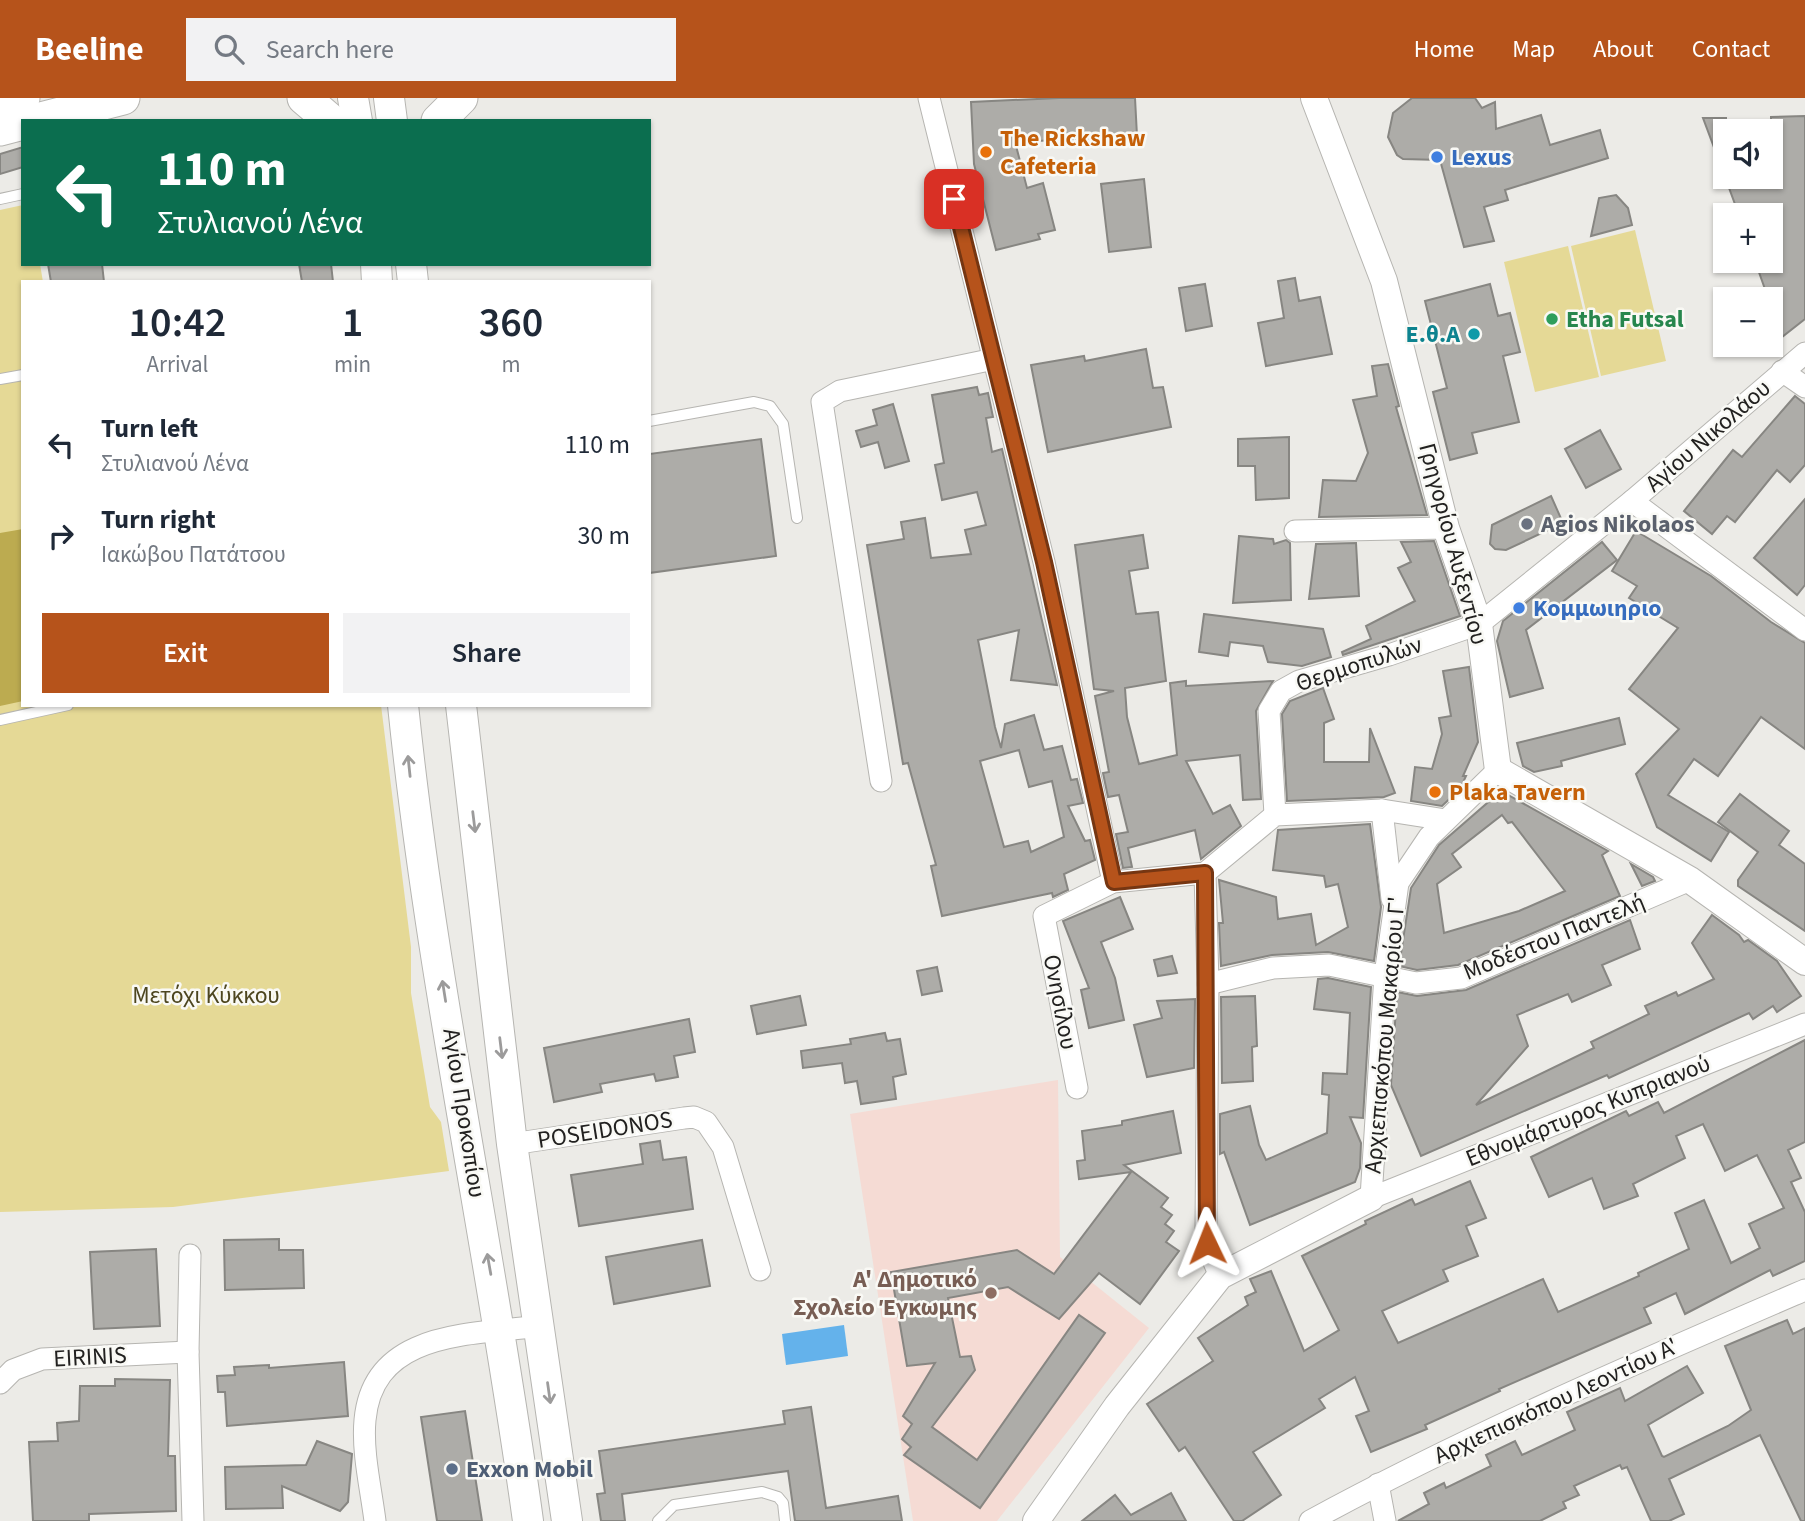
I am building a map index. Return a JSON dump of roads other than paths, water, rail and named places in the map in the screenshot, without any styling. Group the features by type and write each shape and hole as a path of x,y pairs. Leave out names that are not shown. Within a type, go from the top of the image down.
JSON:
{"main road":[{"path":"0,103 23,98"},
{"path":"41,119 124,98"},
{"path":"304,98 329,119"},
{"path":"353,98 357,119"},
{"path":"389,98 392,119"},
{"path":"440,119 461,98"},
{"path":"0,129 21,124"},
{"name":"Αγίου Προκοπίου","path":"403,707 412,799 501,1331 528,1521"},
{"name":"Αγίου Προκοπίου","path":"461,707 512,1144 566,1521"}],"street":[{"path":"929,98 1044,562 1114,882 1205,873 1275,815 1382,810 1446,820"},
{"name":"Γρηγορίου Αυξεντίου","path":"1314,98 1384,281 1446,528 1479,624 1498,770"},
{"name":"Αγίου Νικολάου","path":"1479,624 1632,501 1805,353"},
{"path":"881,781 822,402 840,391 994,359"},
{"path":"1782,372 1805,387"},
{"path":"1632,501 1805,630"},
{"path":"1295,531 1446,528"},
{"name":"Θερμοπυλών","path":"1275,815 1269,711 1281,691 1299,681 1479,624"},
{"path":"1498,770 1690,880 1805,962"},
{"name":"Αρχιεπισκόπου Μακαρίου Γ'","path":"1036,1521 1117,1406 1220,1276 1371,1198 1385,975 1398,883 1429,837 1498,770"},
{"path":"1382,810 1393,908"},
{"path":"1205,873 1208,984 1206,1228 1210,1253 1220,1276"},
{"name":"Μοδέστου Παντελή","path":"1208,984 1273,968 1315,966 1385,975 1416,983 1461,978 1690,880"},
{"name":"Ονησίλου","path":"1077,1088 1044,916 1114,882"},
{"name":"Εθνομάρτυρος Κυπριανού","path":"1371,1198 1805,1024"},
{"name":"POSEIDONOS","path":"512,1144 684,1118 694,1117 706,1122 723,1147 760,1270"},
{"path":"190,1255 188,1352 193,1521"},
{"name":"Αρχιεπισκόπου Λεοντίου Α'","path":"1310,1521 1378,1485 1618,1371 1805,1290"},
{"path":"374,1521 365,1421 370,1396 381,1374 400,1353 433,1340 540,1326"},
{"name":"EIRINIS","path":"0,1383 13,1370 42,1359 188,1352"},
{"path":"1378,1485 1385,1521"}],"lane":[{"path":"0,199 21,194"},
{"path":"0,379 21,375"},
{"path":"651,421 754,402 771,406 783,424 797,518"},
{"path":"0,720 59,707"},
{"path":"658,1521 674,1505 762,1492 778,1497 783,1503 785,1521"}],"water":[{"path":"844,1325 848,1356 786,1365 782,1334"}],"place":[{"name":"The Rickshaw Cafeteria","path":"986,152"},
{"name":"Lexus","path":"1437,157"},
{"name":"Etha Futsal","path":"1552,319"},
{"name":"Ε.θ.Α","path":"1474,334"},
{"name":"Agios Nikolaos","path":"1527,524"},
{"name":"Κομμωιηριο","path":"1519,608"},
{"name":"Plaka Tavern","path":"1435,792"},
{"name":"Α' Δημοτικό Σχολείο Έγκωμης","path":"991,1293"},
{"name":"Exxon Mobil","path":"452,1469"}],"park label":[{"name":"Μετόχι Κύκκου","path":"206,995"}]}
